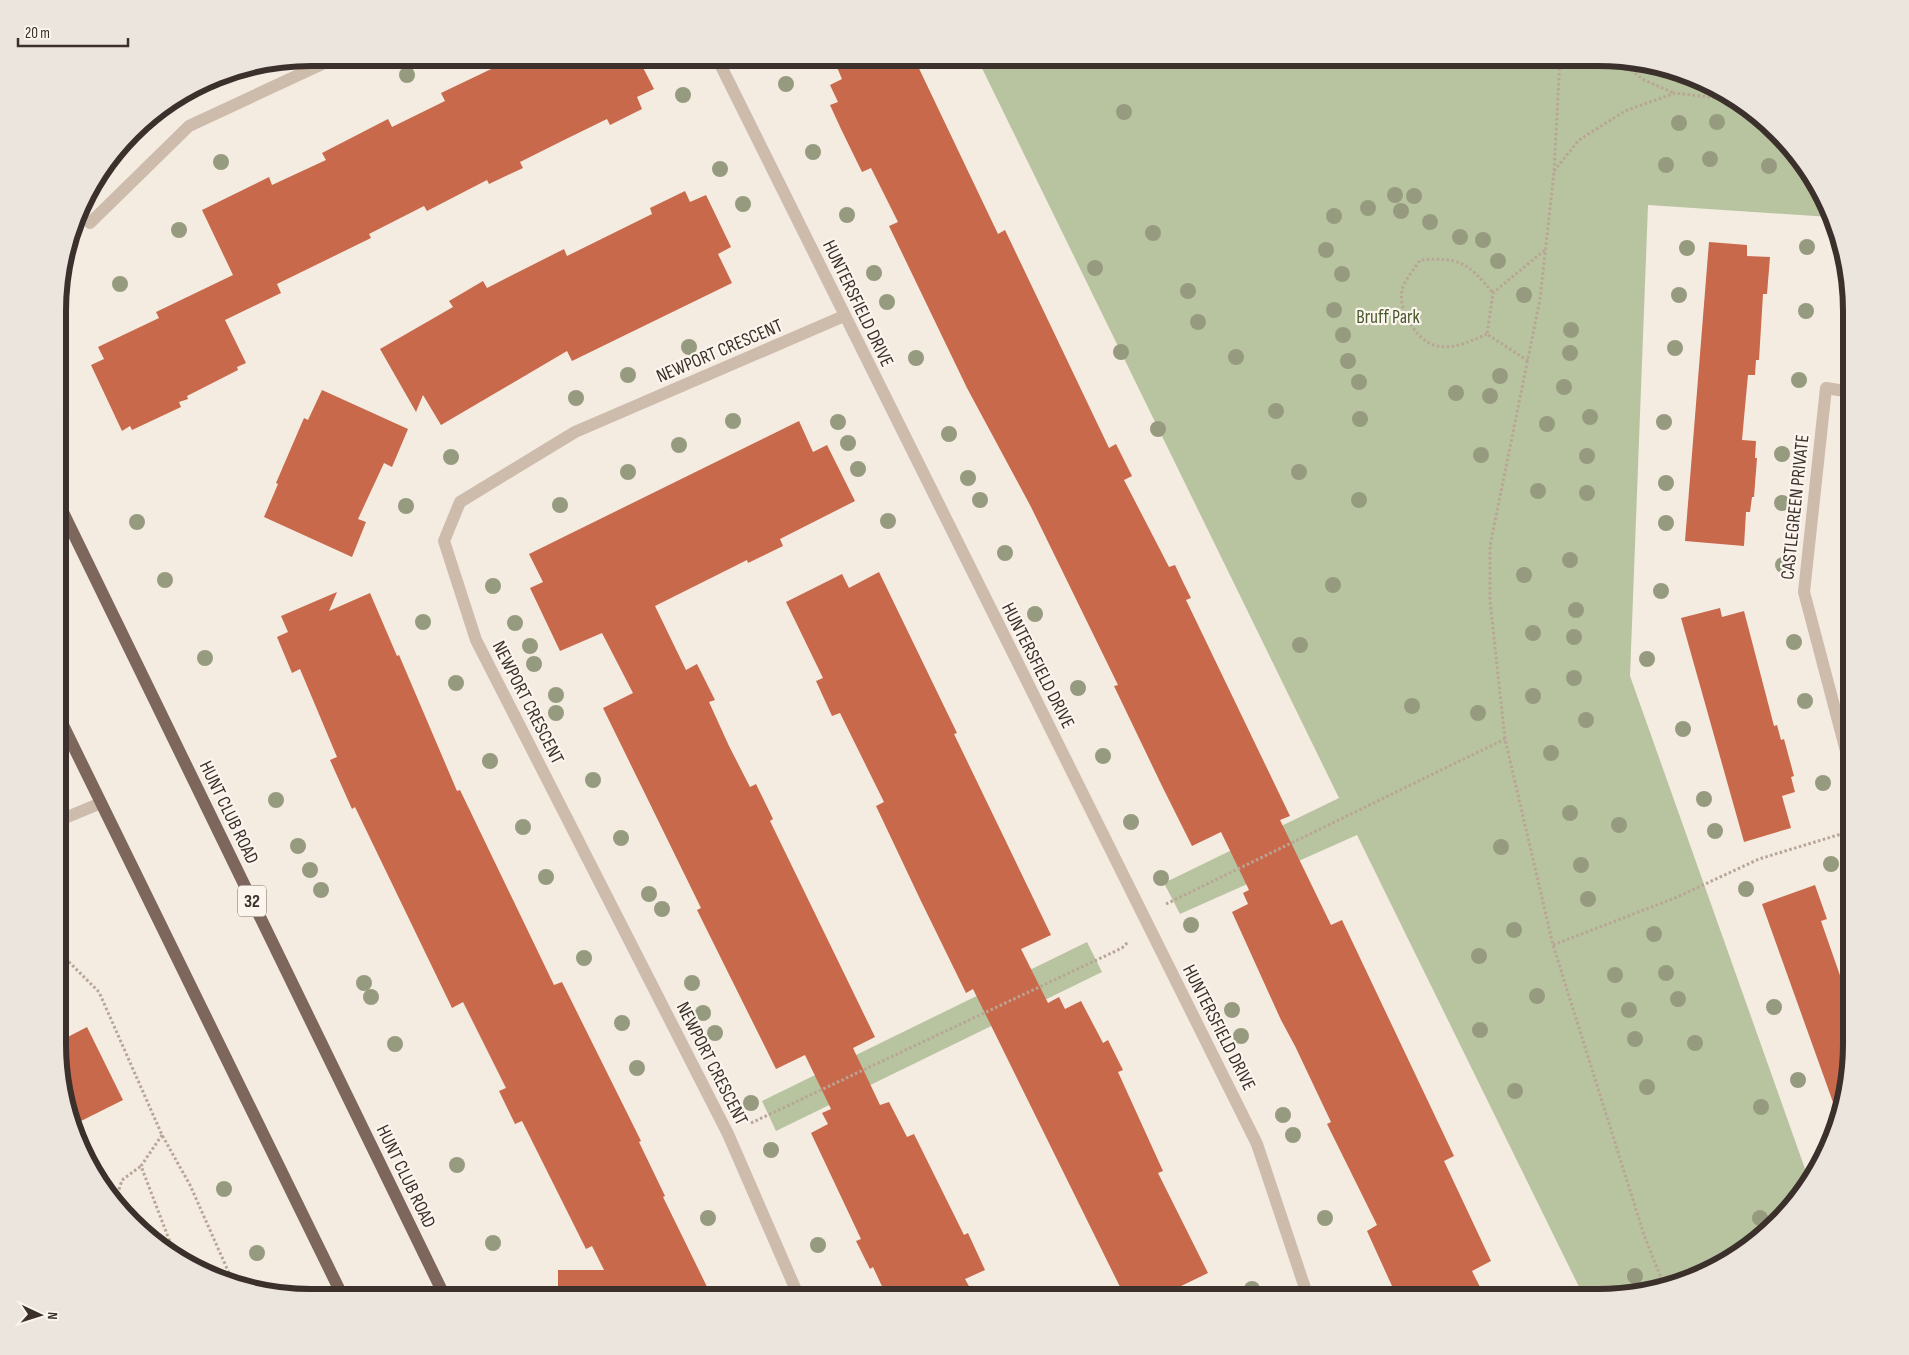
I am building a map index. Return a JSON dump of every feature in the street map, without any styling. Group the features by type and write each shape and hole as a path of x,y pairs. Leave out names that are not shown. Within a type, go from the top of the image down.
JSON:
{"main road":[{"name":"HUNT CLUB ROAD","path":"66,518 441,1289"},
{"path":"66,731 339,1289"}],"street":[{"path":"90,223 189,126 318,66"},
{"name":"HUNTERSFIELD DRIVE","path":"721,66 1257,1144 1305,1289"},
{"name":"NEWPORT CRESCENT","path":"796,1289 728,1134 476,640 444,541 460,502 575,432 844,316"},
{"name":"CASTLEGREEN PRIVATE","path":"1843,391 1826,388 1804,592 1843,740"},
{"path":"66,818 101,804"}],"path":[{"path":"1560,66 1554,172 1540,299 1490,546 1490,601 1505,739 1552,945 1644,1235 1662,1280"},
{"path":"1628,68 1644,80 1675,93 1719,98"},
{"path":"1554,172 1579,140 1625,111 1675,93"},
{"path":"1487,334 1493,293 1546,248"},
{"path":"1487,334 1463,345 1442,348 1419,338 1404,312 1402,289 1420,260 1444,258 1472,268 1493,293"},
{"path":"1487,334 1528,361"},
{"path":"728,1134 1122,948 1169,902 1505,739"},
{"path":"1552,945 1675,898 1760,859 1843,833"},
{"path":"66,960 99,992 162,1135 190,1185 231,1276"},
{"path":"117,1194 122,1180 141,1166 162,1135"},
{"path":"141,1166 171,1245"},
{"path":"224,1273 229,1273"}],"green space":[{"name":"Bruff Park","path":"981,66 1598,66 1630,68 1677,79 1706,91 1734,107 1759,127 1782,150 1802,175 1818,203 1824,217 1648,205 1630,676 1806,1172 1792,1193 1771,1217 1734,1248 1706,1264 1677,1276 1630,1287 1580,1289 1357,835 1180,914 1164,883 1339,798"},
{"path":"1087,942 1102,972 776,1131 762,1101"}],"building":[{"path":"497,66 642,66 654,89 637,97 642,109 610,125 607,119 566,139 520,162 523,168 489,184 487,180 427,211 424,206 369,234 371,238 277,284 281,293 225,320 246,363 237,367 238,370 187,396 188,399 179,402 181,407 132,430 130,426 122,431 91,365 104,359 98,347 159,318 156,312 233,275 202,210 269,177 272,185 326,160 322,153 388,119 392,127 445,101 441,93"},
{"path":"836,66 918,66 998,234 1005,230 1109,448 1116,444 1132,476 1124,480 1169,567 1175,565 1191,598 1186,600 1290,816 1280,820 1331,925 1342,920 1454,1156 1444,1161 1491,1261 1472,1271 1481,1289 1393,1289 1367,1231 1377,1225 1327,1124 1331,1122 1281,1020 1232,912 1248,904 1243,893 1249,890 1221,832 1192,846 1114,686 1118,685 1031,507 967,388 889,226 898,222 871,168 862,172 830,105 838,102 830,85 842,79"},
{"path":"685,191 690,202 706,195 731,247 718,254 732,283 572,361 567,351 441,425 423,395 416,412 380,349 453,307 449,301 483,281 487,288 564,249 567,256 652,214 650,208"},
{"path":"1709,242 1747,245 1747,256 1770,257 1767,294 1763,294 1759,360 1756,360 1755,375 1748,375 1742,440 1756,441 1755,458 1757,458 1754,497 1752,497 1750,512 1746,512 1744,546 1685,541"},
{"path":"322,390 408,429 392,467 384,463 358,519 366,522 352,557 264,517 278,484 276,483 304,418 308,420"},
{"path":"799,421 813,452 827,445 855,501 780,539 783,546 748,563 747,560 655,606 686,670 697,664 715,700 709,702 729,746 750,787 756,784 773,819 770,821 875,1037 853,1048 880,1105 889,1102 907,1137 914,1134 964,1235 968,1233 985,1270 965,1279 971,1289 883,1289 873,1267 870,1269 856,1241 861,1239 811,1133 828,1124 822,1113 831,1109 805,1055 776,1069 697,910 701,908 603,708 633,693 602,633 560,651 530,588 543,582 529,554"},
{"path":"879,572 957,733 954,734 1051,935 1021,949 1048,1003 1059,997 1065,1009 1081,1001 1103,1043 1108,1040 1123,1070 1118,1072 1163,1171 1158,1173 1208,1273 1178,1289 1121,1289 973,989 966,993 920,899 876,806 884,802 840,713 832,716 816,681 823,678 786,602 842,574 849,588"},
{"path":"337,592 329,611 370,593 397,656 399,655 457,791 460,790 554,985 562,982 641,1141 639,1142 665,1196 663,1197 708,1289 558,1289 558,1270 604,1270 592,1246 586,1249 522,1121 515,1124 499,1091 506,1088 463,1002 452,1008 355,807 352,809 330,760 337,757 300,669 292,673 277,637 288,632 281,616"},
{"path":"1720,608 1722,617 1744,611 1774,726 1777,725 1781,740 1784,739 1794,776 1791,777 1795,792 1782,796 1791,828 1744,842 1681,618"},
{"path":"1815,885 1827,919 1821,921 1843,984 1841,1076 1834,1106 1762,904"},
{"path":"87,1027 123,1100 79,1122 68,1076 66,1038"}]}
